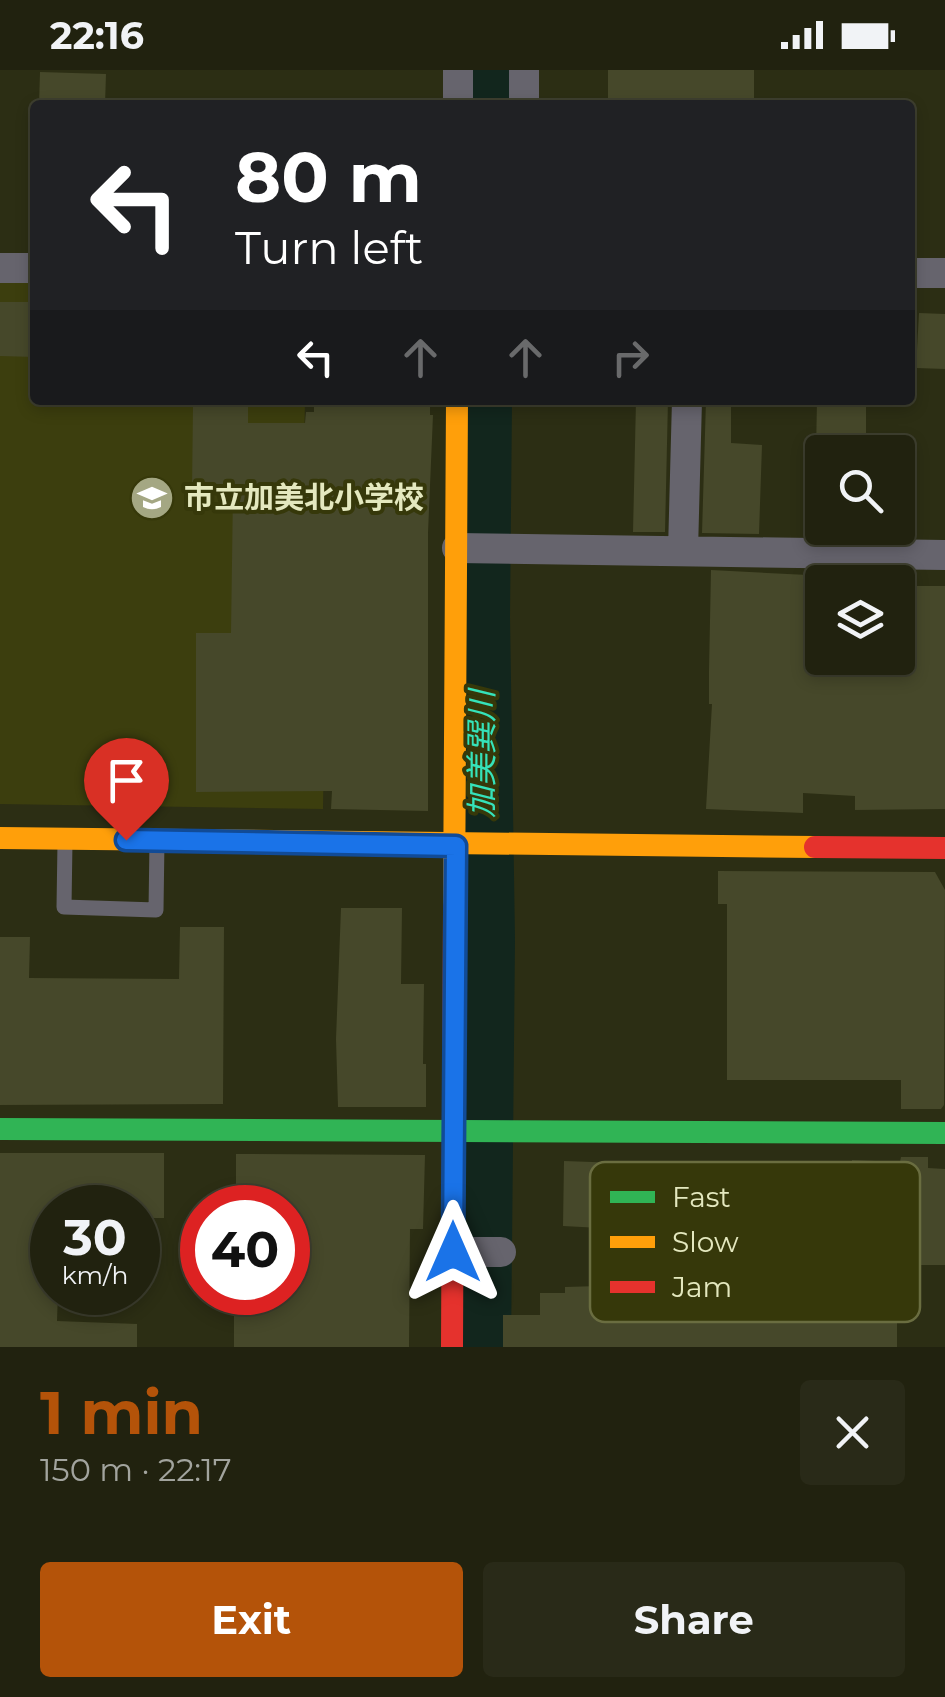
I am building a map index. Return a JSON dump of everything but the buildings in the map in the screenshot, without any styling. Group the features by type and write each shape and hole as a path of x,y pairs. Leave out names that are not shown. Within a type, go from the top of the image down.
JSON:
{"street":[{"path":"458,70 458,100"},
{"path":"524,70 524,100"},
{"path":"0,268 30,268"},
{"path":"915,273 945,273"},
{"path":"452,1347 478,1252 473,1131 473,846 457,548 457,405"},
{"path":"684,551 687,405"},
{"path":"457,548 945,555"},
{"path":"0,838 945,848"},
{"path":"0,1129 945,1133"}],"lane":[{"path":"65,839 64,907 156,910 157,841"}],"shaded area":[{"name":"市立加美北小学校","path":"0,274 30,275 30,405 305,405 301,595 326,597 323,809 0,804"}],"waterway":[{"name":"加美巽川","path":"486,100 487,70"},
{"name":"加美巽川","path":"481,1347 485,940 480,617 482,405"}],"traffic: fast":[{"path":"0,1129 945,1133"}],"traffic: slow":[{"path":"454,907 457,405"},
{"path":"0,838 815,847"}],"traffic: jam":[{"path":"815,847 945,848"},
{"path":"452,1347 454,907"}],"place":[{"name":"市立加美北小学校","path":"152,498"}],"route":[{"path":"126,840 456,846 453,1252"}]}
